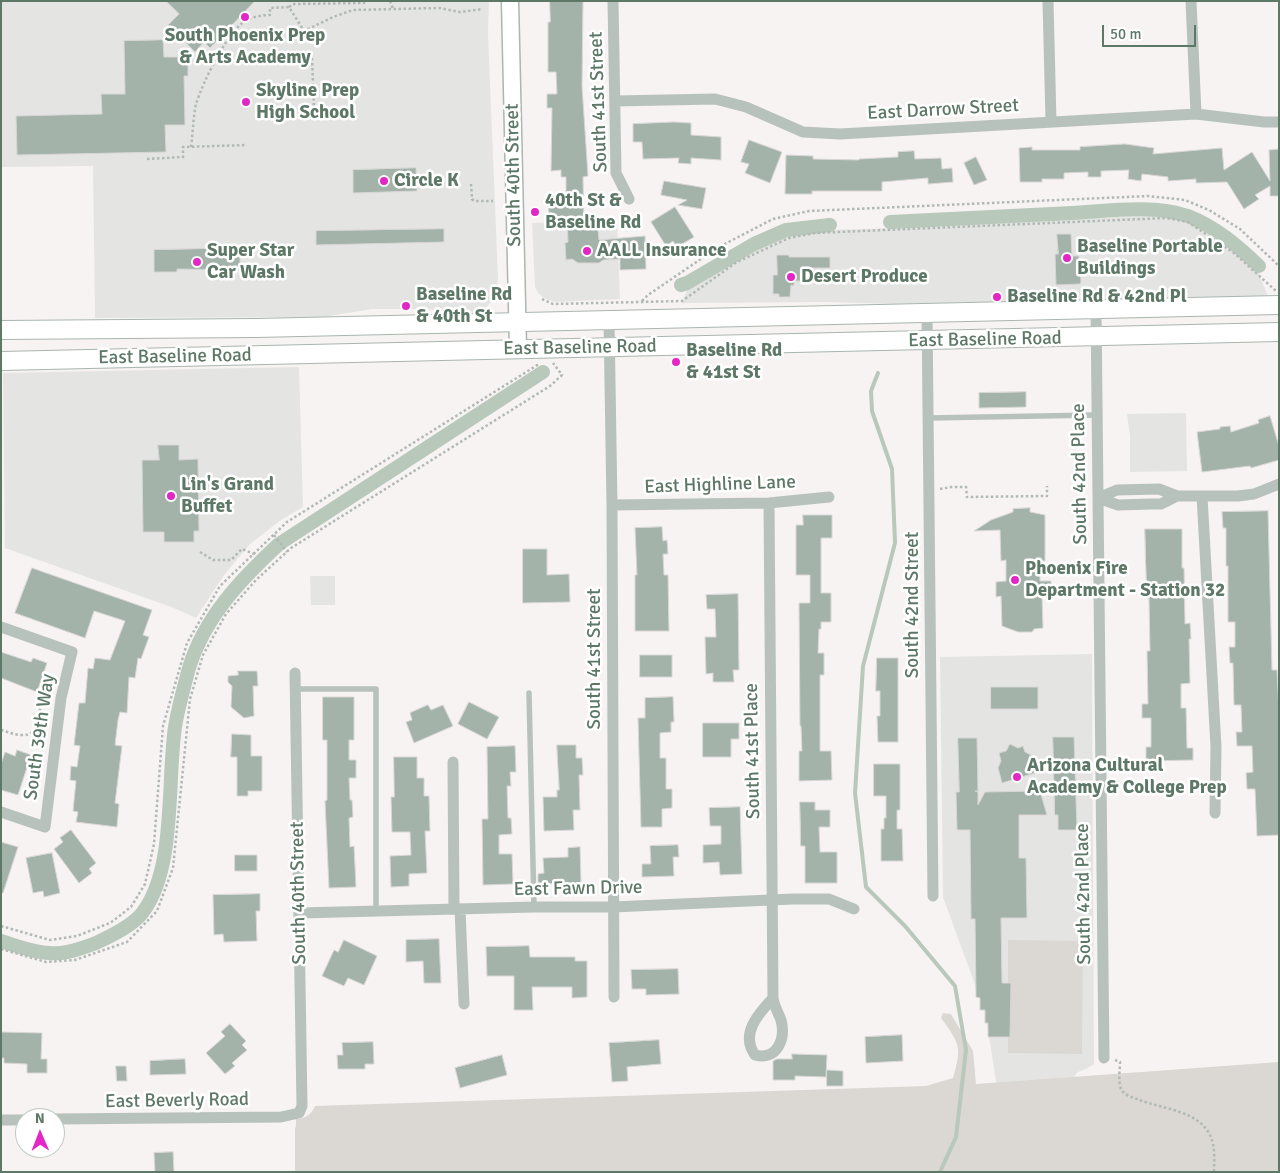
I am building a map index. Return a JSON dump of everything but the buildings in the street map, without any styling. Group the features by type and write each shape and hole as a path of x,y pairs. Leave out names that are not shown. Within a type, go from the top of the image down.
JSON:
{"main road":[{"name":"South 40th Street","path":"510,1 516,176 518,349"},
{"name":"East Baseline Road","path":"1,330 256,328 927,313 1096,309 1276,301"},
{"path":"1275,333 1276,301"},
{"path":"254,356 256,328"},
{"name":"East Baseline Road","path":"1,361 609,346 1275,333"}],"street":[{"name":"South 41st Street","path":"613,1 616,173 628,199"},
{"path":"1048,1 1052,121"},
{"path":"1191,1 1196,114"},
{"name":"East Darrow Street","path":"615,101 716,99 746,107 803,132 840,134 1196,114 1279,122"},
{"name":"South 42nd Place","path":"1096,309 1104,1058"},
{"name":"South 42nd Street","path":"927,313 933,896"},
{"name":"South 41st Street","path":"608,320 612,506 614,997"},
{"path":"1098,498 1117,490 1151,489 1159,489 1177,496 1254,494 1279,484"},
{"path":"1151,489 1151,504"},
{"path":"1098,498 1118,505 1161,504 1177,496"},
{"path":"1202,496 1216,747 1215,813"},
{"name":"East Highline Lane","path":"612,506 769,503 829,498"},
{"name":"South 41st Place","path":"769,503 772,998 781,1020 781,1040 778,1049 763,1058 755,1055 749,1046 749,1034 755,1021 772,998"},
{"name":"South 39th Way","path":"1,626 72,652 61,698 45,827 1,812"},
{"name":"South 40th Street","path":"295,673 302,1106 299,1113"},
{"path":"453,762 457,909 464,1004"},
{"name":"East Fawn Drive","path":"300,914 534,907 613,907 829,899 854,909"},
{"name":"East Beverly Road","path":"65,1119 281,1117 299,1113"},
{"path":"1,1120 15,1120"}],"lane":[{"path":"928,418 1097,415"},
{"path":"296,689 376,689 376,911"},
{"path":"529,693 534,907"}],"path":[{"path":"191,147 196,105 203,87 222,48 242,23 260,15 270,15 270,8 289,7 293,4 364,3 364,1"},
{"path":"390,1 393,9"},
{"path":"289,7 304,31 353,10 440,8 460,12 483,9"},
{"path":"307,30 312,40"},
{"path":"312,58 314,108 328,121"},
{"path":"147,159 183,157 183,147 246,146"},
{"path":"472,184 472,199 474,201 493,201"},
{"path":"641,302 648,295 717,248 773,220 809,211 1148,196 1185,200 1210,210 1240,229 1279,266"},
{"path":"542,299 553,304 682,301 737,262 789,238 816,233 1166,218 1188,222 1234,253 1276,301"},
{"path":"1,926 50,940 77,936 110,923 131,907 145,884 154,844 163,726 187,643 220,586 287,522 542,362"},
{"path":"1,949 46,962 75,960 127,942 157,911 173,868 190,699 203,655 226,614 256,580 287,552 550,386 562,375 552,362"},
{"path":"940,489 966,487 967,497 1047,496 1047,486"},
{"path":"274,535 287,552"},
{"path":"200,552 213,560 231,560 242,549 254,554"},
{"path":"1,730 22,735 31,734 37,728 41,700 46,694 50,695"},
{"path":"1104,1058 1120,1062 1121,1088 1126,1095 1145,1103 1189,1115 1200,1122 1209,1133 1213,1145 1214,1172"}],"shaded area":[{"path":"1,1 489,1 488,34 498,278 494,299 484,309 470,314 426,309 372,309 323,317 95,318 93,166 1,167"},
{"path":"1157,215 1174,216 1190,221 1214,234 1256,267 1268,296 896,304 829,302 682,303 687,290 726,265 753,251 798,234 825,230"},
{"path":"610,219 617,223 620,299 555,302 544,298 538,293 535,287 532,223"},
{"path":"299,367 303,507 281,520 250,544 224,575 196,618 174,608 5,548 3,373"},
{"path":"1186,413 1187,471 1130,472 1130,436 1127,414"},
{"path":"310,576 335,576 335,605 311,605"},
{"name":"Arizona Cultural Academy & College Prep","path":"1092,654 1094,1064 1078,1072 1065,1087 998,1093 985,1012 943,897 940,657"},
{"path":"1008,940 1083,941 1082,1054 1008,1053"},
{"path":"943,1013 951,1014 973,1051 976,1084 1279,1062 1279,1172 295,1172 296,1119 308,1116 315,1106 926,1086 953,1078 956,1068 958,1046 941,1018"}],"waterway":[{"path":"890,222 1116,210 1161,210 1175,212 1198,220 1235,244 1259,266"},
{"path":"681,285 754,244 786,230 830,225"},
{"path":"1,941 37,951 67,952 102,940 122,930 139,917 154,894 166,848 175,727 189,668 204,632 225,600 279,544 543,372"},
{"path":"878,373 871,391 872,411 892,469 895,543 863,666 855,793 866,887 905,926 955,986 966,1050 956,1137 940,1172"}],"place":[{"name":"South Phoenix Prep & Arts Academy","path":"245,17"},
{"name":"Skyline Prep High School","path":"246,102"},
{"name":"Circle K","path":"384,181"},
{"name":"40th St & Baseline Rd","path":"535,212"},
{"name":"AALL Insurance","path":"587,251"},
{"name":"Baseline Portable Buildings","path":"1067,258"},
{"name":"Super Star Car Wash","path":"197,262"},
{"name":"Desert Produce","path":"791,277"},
{"name":"Baseline Rd & 42nd Pl","path":"997,297"},
{"name":"Baseline Rd & 40th St","path":"406,306"},
{"name":"Baseline Rd & 41st St","path":"676,362"},
{"name":"Lin's Grand Buffet","path":"171,496"},
{"name":"Phoenix Fire Department - Station 32","path":"1015,580"},
{"name":"Arizona Cultural Academy & College Prep","path":"1017,777"}]}
